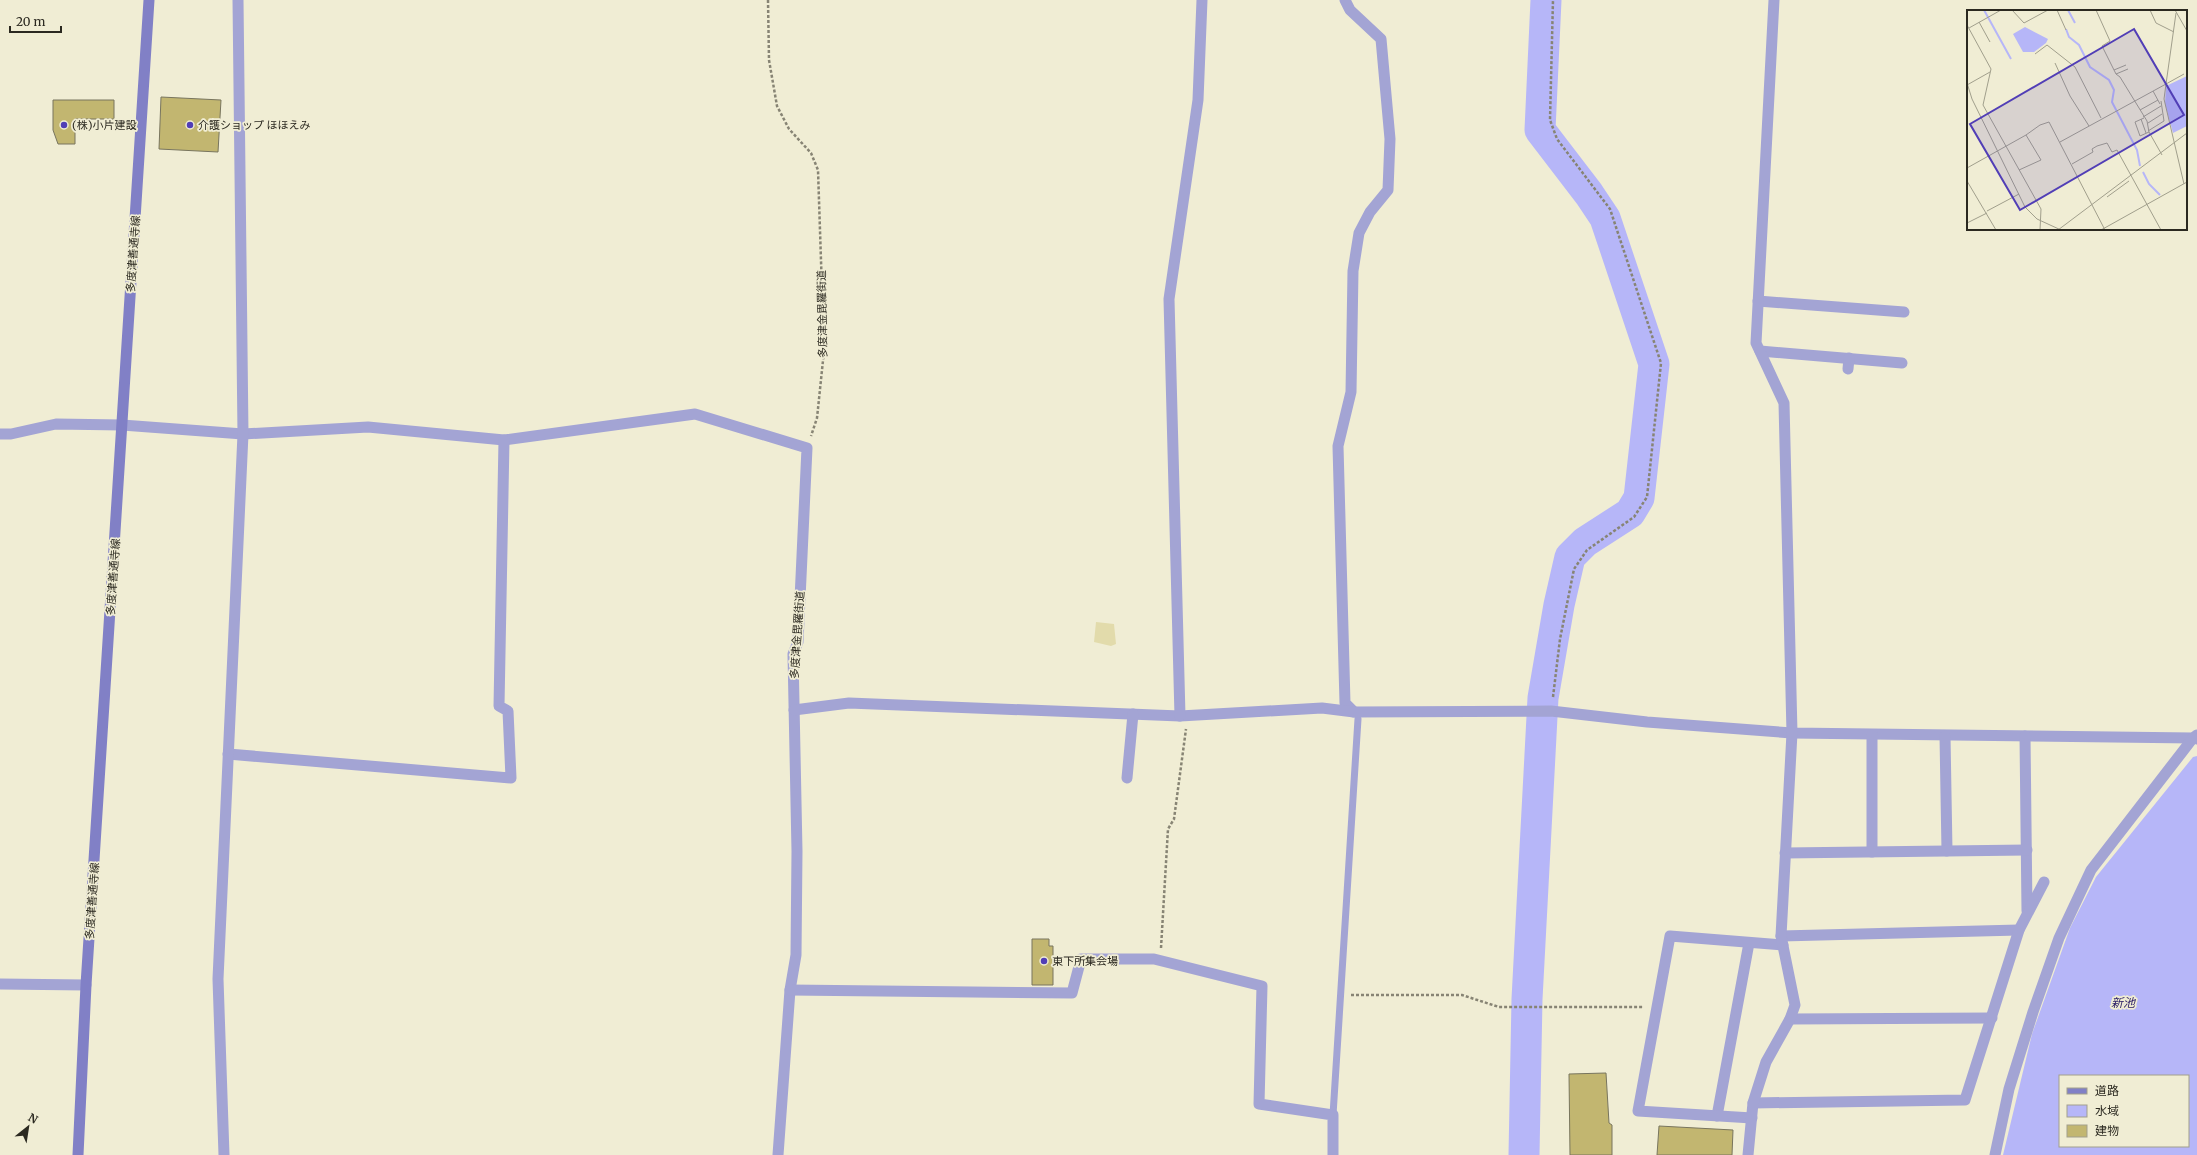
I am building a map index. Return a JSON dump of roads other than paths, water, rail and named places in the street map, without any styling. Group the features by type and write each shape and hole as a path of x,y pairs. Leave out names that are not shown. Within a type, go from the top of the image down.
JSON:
{"main road":[{"name":"多度津善通寺線","path":"78,1155 86,985 149,0"}],"street":[{"path":"224,1155 218,979 243,434 238,0"},
{"path":"1184,715 1169,299 1198,100 1202,0"},
{"path":"1345,0 1350,10 1380,39 1390,139 1388,190 1370,212 1359,233 1354,271 1351,392 1338,446 1345,703 1357,715"},
{"path":"1748,1155 1753,1104 1766,1062 1790,1019 1795,1004 1782,941 1785,853 1792,733 1784,403 1756,343 1774,0"},
{"path":"1758,301 1904,312"},
{"path":"1760,351 1848,364 1902,363"},
{"name":"多度津金毘羅街道","path":"504,440 695,414 807,448 798,642 794,654 797,851 796,955 790,990 778,1155"},
{"path":"0,434 11,434 56,424 122,425 243,434 368,427 504,440 499,706 508,711 511,778 228,754"},
{"path":"794,710 849,703 1184,715 1322,708 1357,715 1550,711 1647,722 1792,733 1946,736 2196,737"},
{"path":"1127,778 1133,714"},
{"path":"1872,735 1872,852"},
{"path":"1946,736 1947,851"},
{"path":"2025,736 2027,915"},
{"path":"1995,1155 2009,1089 2033,1012 2059,938 2091,870 2196,737"},
{"path":"1785,853 2027,850"},
{"path":"1753,1104 1965,1100 2020,930 2044,882"},
{"path":"1752,1118 1638,1111 1670,936 1748,943 2020,930"},
{"path":"1717,1116 1748,943"},
{"path":"790,990 1072,993 1081,959 1160,960 1262,986 1259,1104 1333,1115 1333,1155"},
{"path":"0,984 86,985"},
{"path":"1790,1019 1992,1018"}],"lane":[{"path":"1333,1115 1357,715"}],"water":[{"name":"新池","path":"2197,756 2197,1155 2003,1155 2032,1034 2070,928 2096,877 2193,757"}],"waterway":[{"path":"1524,1155 1527,999 1543,698 1559,605 1570,557 1585,542 1630,513 1639,498 1654,364 1605,218 1589,194 1540,130 1546,0"}],"place":[{"name":"(株)小片建設","path":"64,125"},
{"name":"介護ショップ ほほえみ","path":"190,125"},
{"name":"東下所集会場","path":"1044,961"}]}
